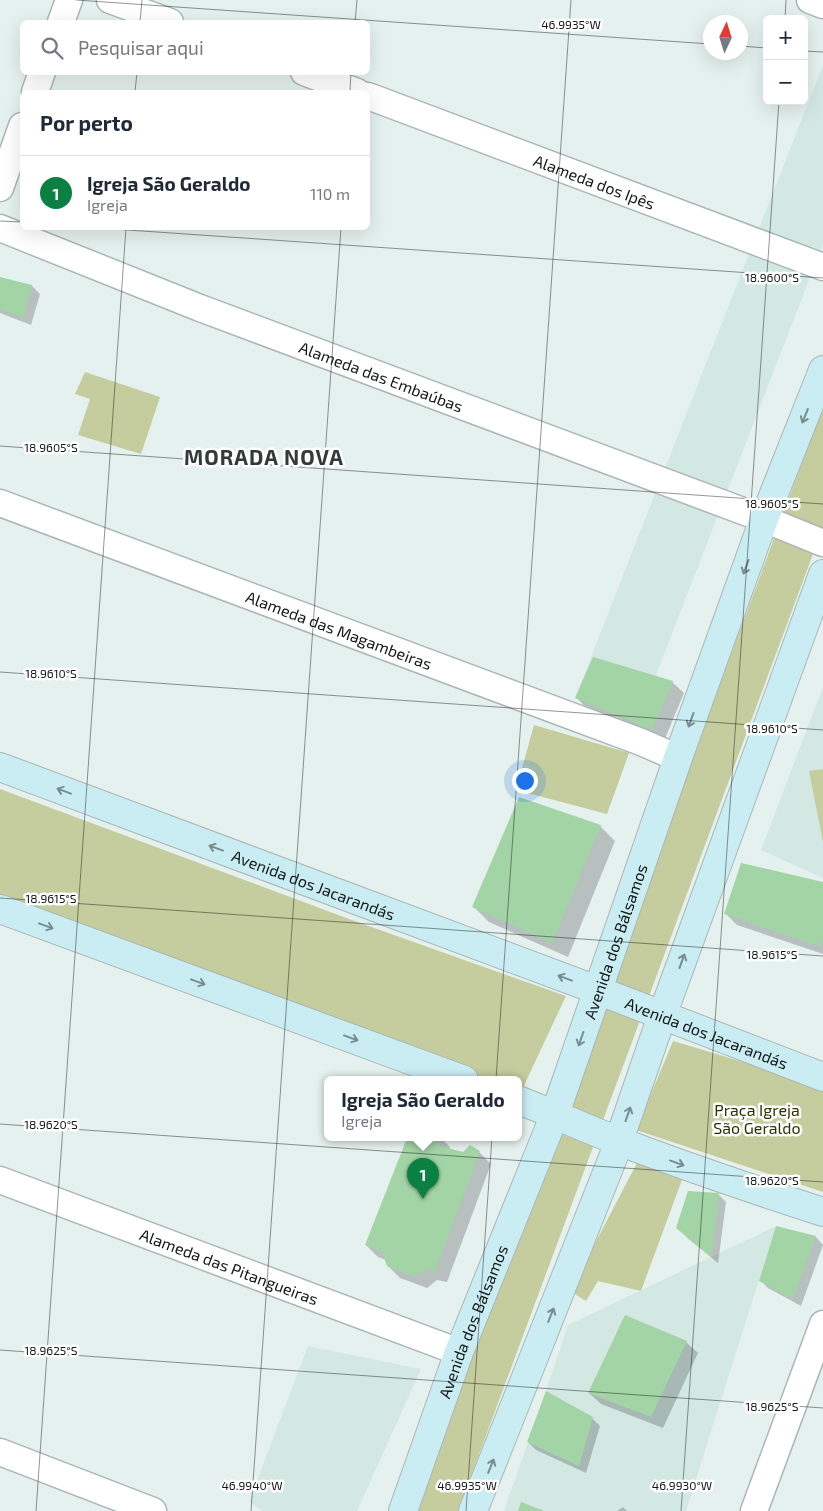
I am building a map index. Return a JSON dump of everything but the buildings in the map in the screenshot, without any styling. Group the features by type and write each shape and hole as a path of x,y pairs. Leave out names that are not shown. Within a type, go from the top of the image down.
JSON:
{"street":[{"path":"61,20 69,0"},
{"path":"110,0 165,20"},
{"path":"810,0 823,5"},
{"path":"36,90 41,75"},
{"path":"312,75 352,90"},
{"name":"Alameda dos Ipês","path":"370,97 823,267"},
{"path":"0,188 20,132"},
{"name":"Alameda das Embaúbas","path":"0,228 200,308 764,519 823,543"},
{"name":"Avenida dos Bálsamos","path":"403,1511 459,1352 555,1114 678,758 764,519 823,370"},
{"name":"Alameda das Magambeiras","path":"0,503 641,742 678,758"},
{"path":"473,1511 607,1174 662,1016 823,574"},
{"name":"Avenida dos Jacarandás","path":"0,767 597,990 823,1077"},
{"path":"0,909 453,1076"},
{"path":"522,1102 618,1141 714,1176 823,1212"},
{"name":"Alameda das Pitangueiras","path":"0,1180 459,1352"},
{"path":"754,1511 823,1324"},
{"path":"0,1452 153,1511"}],"shaded area":[{"path":"823,65 823,244 637,724 575,698"},
{"path":"823,687 823,878 761,850"},
{"path":"776,1226 686,1511 504,1511 568,1325"},
{"path":"308,1346 421,1369 357,1511 263,1511 249,1502"}],"green space":[{"path":"85,372 160,397 141,454 78,435 90,399 75,394"},
{"path":"823,406 823,527 458,1511 414,1511"},
{"path":"534,725 629,753 607,814 516,790"},
{"path":"823,769 823,842 809,771"},
{"path":"0,789 349,919 566,996 522,1090 522,1076 470,1076 316,1021 0,897"},
{"name":"Praça Igreja São Geraldo","path":"673,1041 823,1086 823,1192 636,1130"},
{"path":"637,1163 683,1177 641,1291 598,1281 586,1301 570,1291"}],"place":[{"name":"Igreja São Geraldo","path":"423,1199"}],"district":[{"name":"MORADA NOVA","path":"264,456"}]}
